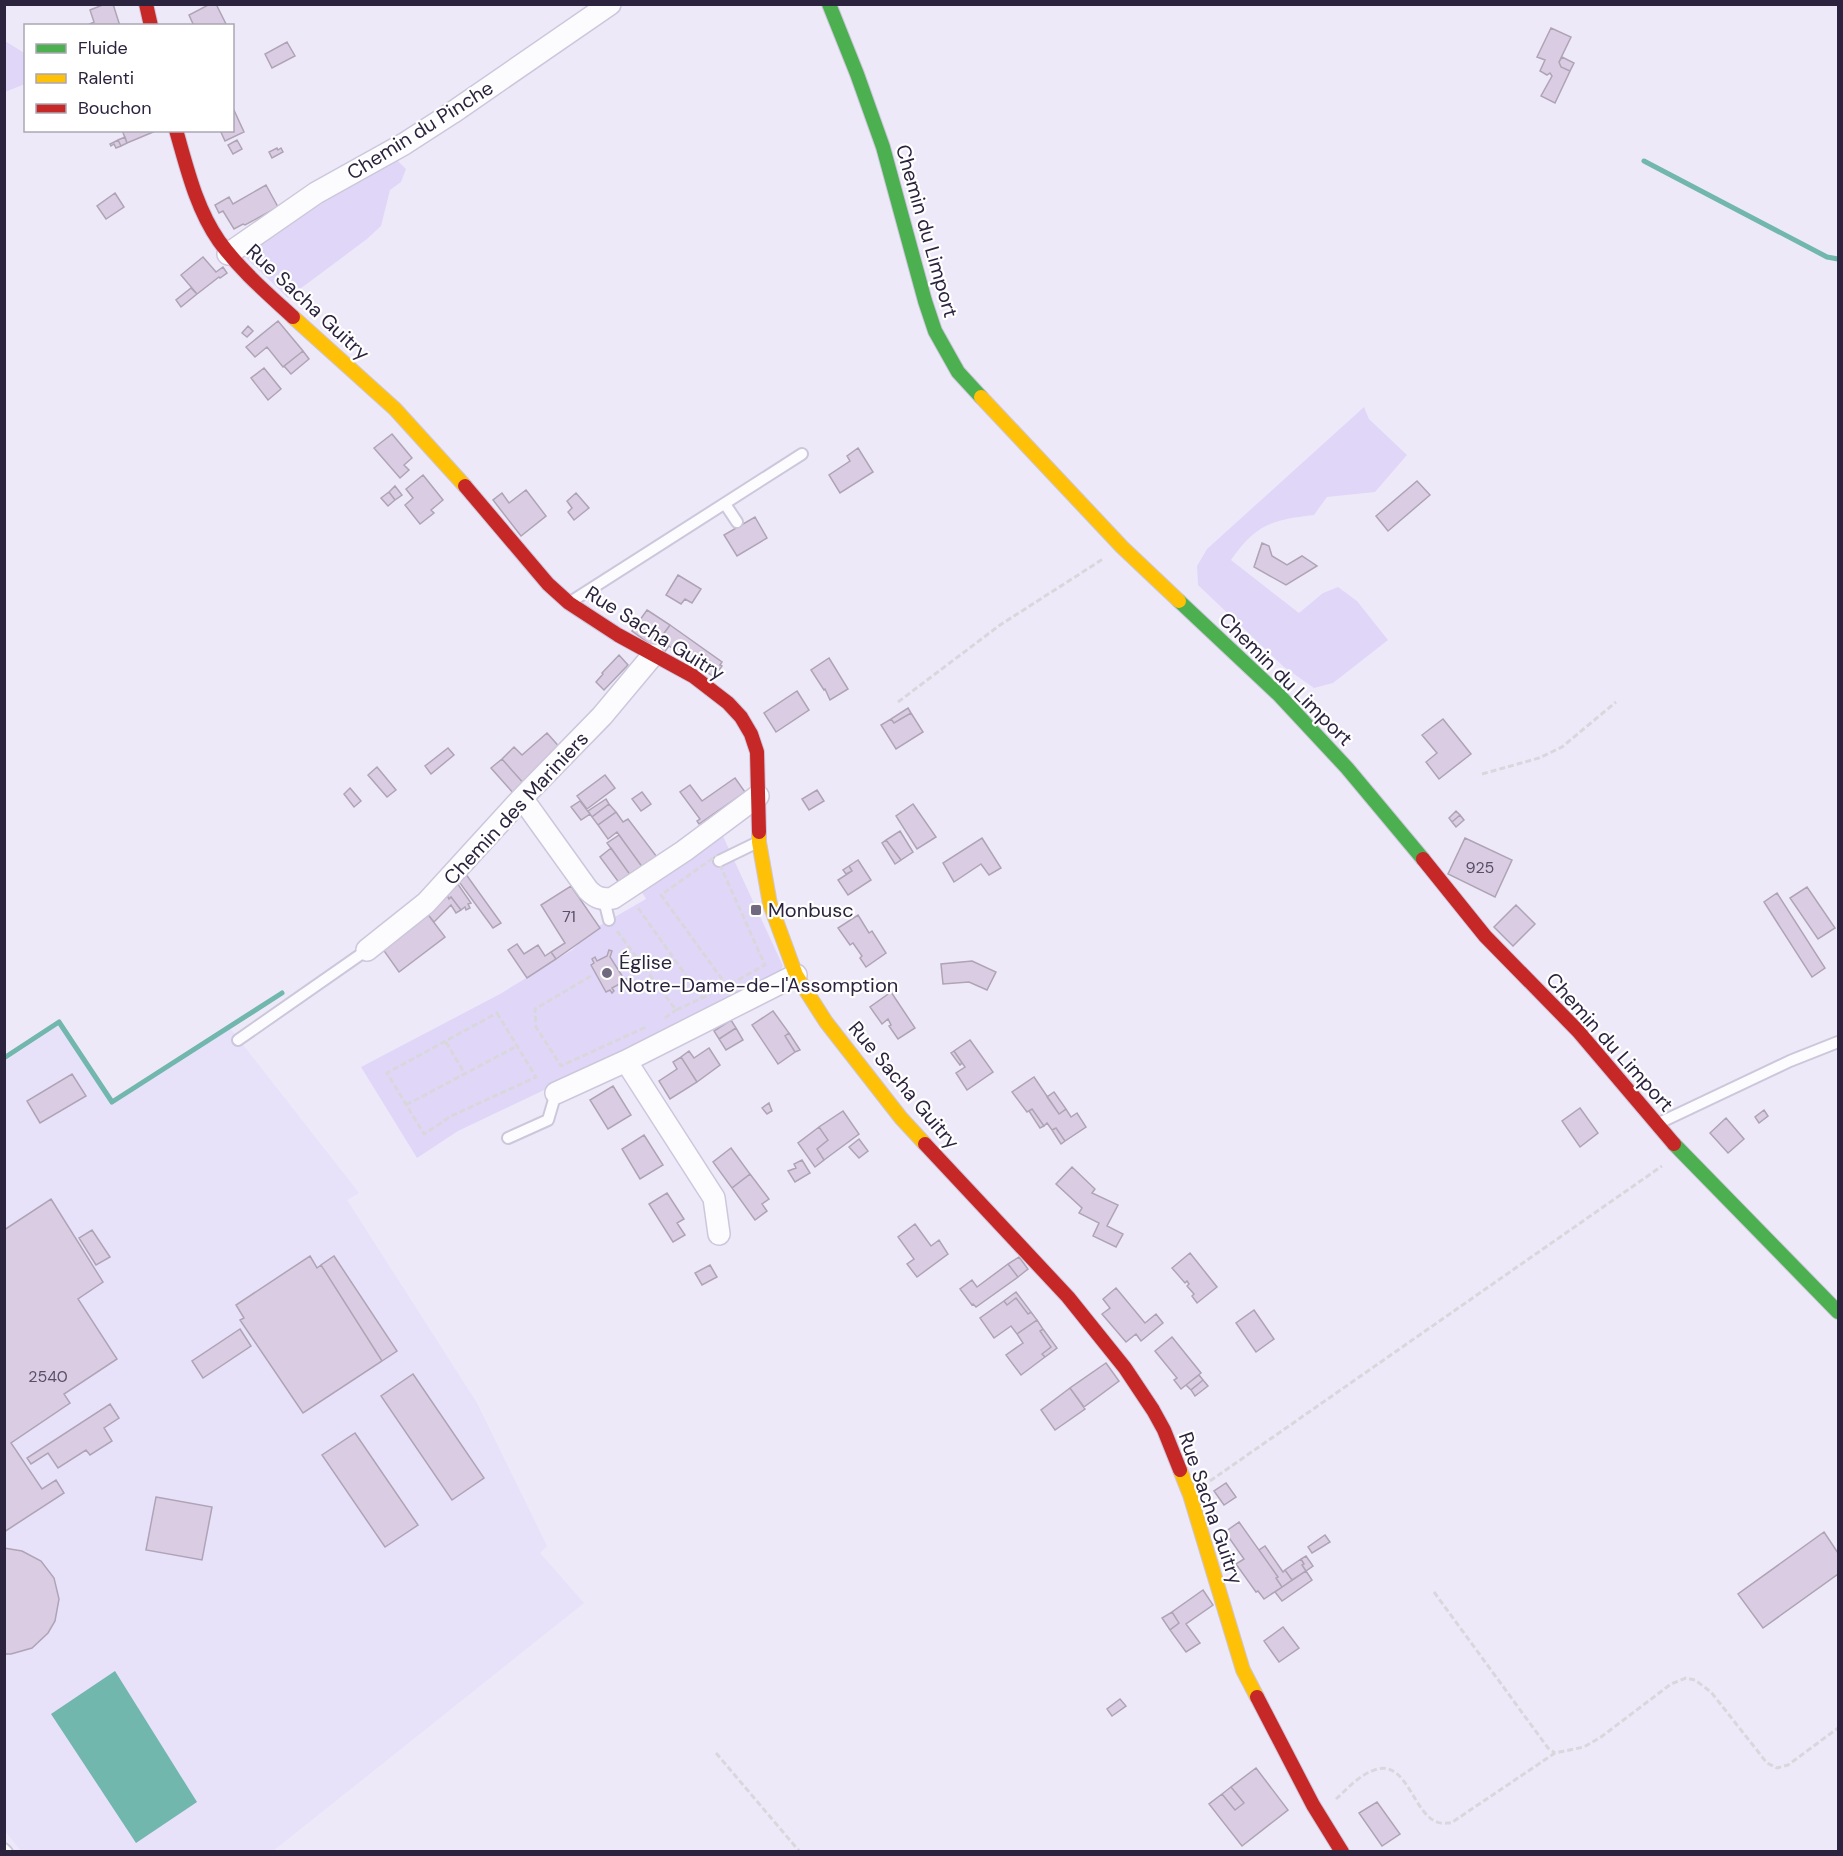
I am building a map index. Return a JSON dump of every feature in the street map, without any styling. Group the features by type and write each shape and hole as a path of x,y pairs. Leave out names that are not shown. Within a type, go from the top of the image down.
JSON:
{"street":[{"path":"146,4 151,24"},
{"name":"Chemin du Pinche","path":"228,254 316,194 404,144 452,113 610,4"},
{"name":"Chemin du Limport","path":"829,4 883,147 935,331 958,372 1122,547 1279,696 1347,768 1485,936 1578,1031 1681,1153 1839,1312"},
{"name":"Rue Sacha Guitry","path":"177,132 193,189 205,217 228,254 245,273 395,409 438,455 548,584 569,603 618,635 693,676 728,703 741,717 751,734 757,752 759,842 770,904 796,975 826,1022 901,1118 1068,1297 1125,1368 1153,1410 1164,1430 1190,1495 1243,1670 1318,1814 1342,1851"},
{"name":"Chemin des Mariniers","path":"367,950 426,903 522,798 602,716 653,655"},
{"path":"522,798 588,890 606,910 613,898 684,851 758,796"},
{"path":"556,1093 626,1061 796,975"},
{"path":"626,1061 714,1198 719,1234"}],"lane":[{"path":"569,603 802,454"},
{"path":"725,504 737,522"},
{"path":"719,861 759,842"},
{"path":"238,1040 367,950"},
{"path":"1657,1124 1790,1061 1839,1042"},
{"path":"508,1138 549,1120 556,1093"}],"path":[{"path":"898,702 1000,625 1122,547"},
{"path":"1482,774 1539,758 1562,747 1616,702"},
{"path":"721,990 765,965 716,856 661,895 727,986"},
{"path":"638,908 702,998"},
{"path":"606,910 676,1010"},
{"path":"591,975 535,1010 536,1027 561,1066 653,1024"},
{"path":"664,1019 676,1010 714,993"},
{"path":"497,1013 536,1077 451,1116 424,1134 387,1073 446,1041 497,1013"},
{"path":"446,1041 465,1074"},
{"path":"406,1106 517,1046"},
{"path":"1190,1495 1681,1153"},
{"path":"1434,1592 1548,1748 1555,1753"},
{"path":"1318,1814 1361,1777 1378,1768 1391,1770 1402,1779 1425,1813 1437,1822 1451,1823 1555,1753 1584,1747 1601,1737 1671,1684 1686,1678 1695,1680 1711,1692 1767,1763 1777,1768 1788,1765 1839,1728"},
{"path":"716,1753 800,1851"}],"shaded area":[{"path":"5,41 24,53 24,84 5,92"},
{"path":"396,159 406,169 401,182 390,190 381,226 288,298 242,254 319,198"},
{"path":"1364,407 1369,419 1407,455 1375,492 1327,497 1314,515 1276,522 1257,531 1231,560 1299,613 1323,593 1338,587 1357,601 1388,640 1333,683 1314,688 1284,667 1198,585 1197,566 1207,549"},
{"path":"722,834 783,966 775,980 458,1131 417,1158 361,1067 500,994 572,950 588,935 600,928 599,926 646,899 640,889"},
{"path":"61,1024 116,1102 230,1028 359,1193 347,1200 477,1403 547,1546 540,1553 584,1603 273,1851 21,1851 5,1831 5,1061"},
{"path":"115,1671 197,1802 136,1843 51,1714"}],"building":[{"path":"105,4 113,4 119,24 90,24 94,22 90,10"},
{"path":"210,4 216,4 226,24 193,24 189,15"},
{"path":"1551,28 1571,37 1559,62 1561,67 1570,71 1555,103 1541,96 1552,76 1550,73 1547,75 1540,71 1545,60 1537,57"},
{"path":"287,42 295,56 272,68 265,54"},
{"path":"1562,57 1574,63 1570,71 1561,67 1559,62"},
{"path":"234,110 244,132 225,141 221,132 234,132"},
{"path":"123,132 153,132 127,143"},
{"path":"125,137 127,143 121,146 118,140"},
{"path":"118,140 121,146 116,148 114,144 111,146 110,144"},
{"path":"237,140 242,149 233,154 228,145"},
{"path":"277,148 278,150 281,148 283,152 272,158 269,152"},
{"path":"266,185 278,207 245,225 234,229 223,211 219,213 215,205 229,197 233,204"},
{"path":"115,193 124,207 106,219 97,206"},
{"path":"203,257 216,272 223,267 227,273 197,294 181,275"},
{"path":"191,288 197,294 181,307 176,300"},
{"path":"278,321 303,351 283,367 267,347 255,357 246,347"},
{"path":"248,326 253,331 247,337 242,333"},
{"path":"303,351 309,359 291,374 284,366"},
{"path":"264,368 281,389 268,400 251,378"},
{"path":"392,434 412,458 404,465 409,470 400,478 374,448"},
{"path":"858,448 873,472 840,493 829,475 850,461 847,456"},
{"path":"423,475 443,500 431,510 434,513 420,524 405,505 413,498 406,489"},
{"path":"1417,481 1430,495 1388,531 1376,516"},
{"path":"395,486 402,495 395,500 389,492"},
{"path":"526,490 546,516 521,536 493,500 502,493 509,503"},
{"path":"389,492 395,500 388,506 381,498"},
{"path":"576,493 589,508 574,520 568,512 572,508 567,501"},
{"path":"755,517 767,538 737,556 724,535"},
{"path":"1262,543 1269,546 1272,556 1287,565 1302,556 1317,566 1286,585 1254,567"},
{"path":"678,575 701,589 692,603 685,599 681,604 666,595"},
{"path":"647,610 670,625 654,647 632,631"},
{"path":"670,625 722,662 720,665 722,666 714,677 669,646 663,654 654,647"},
{"path":"619,655 628,665 604,690 596,682"},
{"path":"829,658 848,689 830,700 811,670"},
{"path":"797,691 809,710 776,732 764,713"},
{"path":"908,708 911,713 894,723 891,719"},
{"path":"911,713 923,732 896,749 881,725 891,719 894,723"},
{"path":"1443,719 1471,754 1439,779 1426,762 1437,753 1422,735"},
{"path":"547,733 563,751 525,785 502,759 514,747 522,755"},
{"path":"448,748 454,755 431,774 425,766"},
{"path":"502,759 525,785 514,794 491,768"},
{"path":"377,767 396,790 387,797 368,775"},
{"path":"605,775 615,788 587,809 577,796"},
{"path":"735,778 745,792 699,824 697,821 700,819 680,792 690,785 702,801"},
{"path":"350,788 361,801 354,807 344,794"},
{"path":"817,790 824,801 809,810 802,799"},
{"path":"642,792 651,804 641,811 632,799"},
{"path":"606,799 609,804 592,817 588,811"},
{"path":"580,801 590,814 581,820 571,807"},
{"path":"609,804 616,812 598,825 592,817"},
{"path":"913,804 936,837 917,849 896,816"},
{"path":"1456,811 1460,815 1452,822 1449,818"},
{"path":"616,812 623,822 628,819 657,857 643,868 617,832 608,839 598,825"},
{"path":"1460,815 1464,820 1456,827 1452,822"},
{"path":"900,831 913,852 901,860 886,840"},
{"path":"619,835 643,868 631,876 607,843"},
{"path":"982,838 1001,868 989,875 981,864 954,882 943,863"},
{"path":"1465,838 1512,860 1495,897 1448,874"},
{"path":"886,840 901,860 895,864 882,843"},
{"path":"611,848 631,876 620,884 600,857"},
{"path":"858,860 871,880 848,895 838,880 852,871 849,866"},
{"path":"849,866 852,871 846,874 843,870"},
{"path":"465,873 501,923 493,928 457,879"},
{"path":"455,880 471,903 468,904 470,908 466,910 465,907 461,910 451,897 449,899 445,891"},
{"path":"571,886 600,928 556,959 551,952 565,943 541,905"},
{"path":"1807,887 1835,928 1818,939 1790,898"},
{"path":"445,891 449,899 451,897 461,910 456,913 451,905 434,922 426,912"},
{"path":"1777,893 1825,968 1812,977 1764,902"},
{"path":"1516,905 1535,924 1513,946 1494,927"},
{"path":"426,912 445,937 399,972 382,948"},
{"path":"858,915 869,933 872,931 886,953 866,967 853,943 850,945 838,928"},
{"path":"517,944 524,954 538,945 545,956 551,952 556,959 527,978 508,950"},
{"name":"Église Notre-Dame-de-l'Assomption","path":"609,950 612,951 610,957 624,979 628,979 628,982 612,988 614,991 612,993 610,990 606,992 591,965 594,963 592,959 595,957 597,961 607,956"},
{"path":"972,961 996,972 987,990 969,982 943,984 941,964"},
{"path":"891,992 915,1028 898,1039 889,1026 891,1025 888,1019 882,1024 870,1007"},
{"path":"773,1011 789,1033 785,1036 795,1052 778,1064 752,1025"},
{"path":"731,1020 736,1028 719,1039 714,1031"},
{"path":"736,1028 743,1040 726,1050 719,1039"},
{"path":"789,1033 800,1050 795,1052 785,1036"},
{"path":"970,1040 993,1072 967,1090 956,1073 965,1067 954,1051"},
{"path":"709,1048 720,1065 697,1082 681,1057 689,1051 694,1058"},
{"path":"954,1051 962,1063 960,1065 951,1053"},
{"path":"681,1057 697,1082 670,1099 659,1081 677,1069 673,1062"},
{"path":"72,1074 86,1096 40,1123 27,1101"},
{"path":"1034,1077 1059,1114 1066,1109 1071,1117 1077,1113 1086,1127 1065,1141 1056,1128 1052,1130 1047,1123 1044,1126 1032,1109 1027,1112 1012,1092"},
{"path":"613,1086 631,1115 608,1129 590,1100"},
{"path":"1054,1092 1066,1109 1059,1114 1047,1097"},
{"path":"769,1103 772,1111 767,1114 762,1108"},
{"path":"1580,1108 1598,1133 1580,1147 1562,1121"},
{"path":"1032,1109 1044,1126 1040,1128 1029,1111"},
{"path":"1764,1110 1768,1116 1759,1123 1755,1117"},
{"path":"843,1111 859,1134 824,1160 817,1149 828,1140 819,1127"},
{"path":"1726,1118 1744,1139 1728,1153 1710,1133"},
{"path":"819,1127 828,1140 817,1149 824,1160 815,1167 798,1143"},
{"path":"1056,1128 1065,1141 1061,1144 1052,1130"},
{"path":"644,1135 663,1165 640,1179 622,1149"},
{"path":"859,1139 868,1151 859,1158 849,1147"},
{"path":"731,1148 750,1174 732,1188 713,1162"},
{"path":"802,1160 810,1173 795,1182 788,1171 796,1168 794,1164"},
{"path":"1072,1167 1095,1189 1092,1193 1118,1205 1107,1226 1123,1234 1116,1247 1093,1236 1099,1223 1079,1213 1082,1208 1056,1184"},
{"path":"750,1174 769,1199 762,1204 767,1211 755,1220 732,1188"},
{"path":"667,1193 684,1219 677,1223 685,1235 673,1242 649,1204"},
{"path":"51,1199 103,1282 78,1299 117,1359 64,1394 70,1403 11,1443 42,1489 56,1480 64,1493 4,1532 4,1230"},
{"path":"915,1224 931,1246 939,1240 948,1254 917,1277 907,1264 914,1259 898,1237"},
{"path":"92,1230 110,1257 96,1265 79,1238"},
{"path":"1190,1253 1217,1287 1197,1303 1192,1296 1194,1294 1187,1286 1189,1284 1187,1281 1185,1283 1172,1268"},
{"path":"310,1256 317,1268 321,1265 382,1361 303,1413 240,1320 244,1318 236,1305"},
{"path":"334,1256 397,1351 382,1361 321,1265"},
{"path":"1019,1257 1028,1269 1018,1277 1008,1264"},
{"path":"1008,1264 1018,1277 976,1307 972,1305 960,1289 972,1280 977,1287"},
{"path":"710,1265 717,1277 702,1285 695,1273"},
{"path":"1116,1288 1145,1323 1156,1314 1163,1323 1141,1341 1136,1334 1126,1342 1102,1314 1110,1308 1103,1299"},
{"path":"1016,1292 1031,1312 1028,1314 1016,1298 1007,1305 1004,1301"},
{"path":"1016,1298 1028,1314 1031,1312 1037,1320 1017,1334 1011,1326 994,1338 980,1318 1004,1301 1007,1305"},
{"path":"1254,1310 1274,1339 1256,1352 1236,1323"},
{"path":"1037,1320 1043,1329 1040,1331 1051,1347 1042,1354 1045,1357 1021,1375 1006,1355 1023,1343 1017,1334"},
{"path":"240,1329 251,1346 203,1378 192,1361"},
{"path":"1043,1329 1057,1348 1045,1357 1042,1354 1051,1347 1040,1331"},
{"path":"1172,1337 1201,1373 1181,1389 1174,1380 1177,1378 1155,1351"},
{"path":"1106,1363 1119,1381 1084,1407 1070,1388"},
{"path":"413,1374 484,1478 452,1500 381,1396"},
{"path":"1199,1375 1203,1380 1191,1390 1186,1385"},
{"path":"1203,1380 1208,1386 1195,1396 1191,1390"},
{"path":"1070,1388 1085,1409 1055,1430 1041,1410"},
{"path":"110,1404 119,1418 104,1428 112,1441 90,1455 86,1450 58,1468 48,1453 31,1464 27,1458"},
{"path":"355,1433 418,1525 385,1547 322,1455"},
{"path":"1226,1483 1236,1497 1224,1505 1214,1491"},
{"path":"156,1497 212,1507 202,1560 146,1550"},
{"path":"1239,1522 1278,1577 1276,1578 1282,1587 1264,1599 1258,1591 1256,1592 1236,1564 1244,1559 1225,1532"},
{"path":"1824,1532 1838,1553 1838,1574 1763,1628 1738,1594"},
{"path":"1325,1535 1330,1542 1312,1553 1308,1547"},
{"path":"1265,1546 1283,1572 1285,1570 1292,1580 1282,1587 1276,1578 1278,1577 1259,1550"},
{"path":"4,1548 22,1551 41,1561 54,1578 59,1599 55,1621 48,1633 32,1648 11,1654 4,1654"},
{"path":"1306,1556 1313,1566 1306,1571 1301,1559"},
{"path":"1301,1559 1306,1571 1292,1580 1285,1570"},
{"path":"1306,1571 1312,1580 1282,1601 1275,1592"},
{"path":"1203,1590 1213,1605 1186,1624 1200,1643 1186,1652 1170,1630 1179,1623 1172,1612"},
{"path":"1172,1612 1179,1623 1170,1630 1162,1618"},
{"path":"1283,1627 1299,1648 1279,1662 1264,1641"},
{"path":"1120,1699 1126,1706 1112,1716 1107,1709"},
{"path":"1256,1768 1288,1810 1242,1846 1209,1804 1222,1794 1235,1810 1244,1803 1231,1787"},
{"path":"1231,1787 1244,1803 1235,1810 1222,1794"},
{"path":"1377,1802 1400,1834 1382,1846 1359,1813"}],"waterway":[{"path":"1644,161 1827,257 1838,259"},
{"path":"4,1058 59,1022 112,1102 282,993"}],"traffic: fast":[{"path":"829,4 883,147 935,331 958,372 981,397"},
{"path":"1179,601 1279,695 1347,768 1423,859"},
{"path":"1674,1144 1838,1312"}],"traffic: slow":[{"path":"293,317 395,409 465,486"},
{"path":"981,397 1122,547 1179,601"},
{"path":"759,832 770,904 796,975 826,1022 901,1118 925,1144"},
{"path":"1180,1470 1190,1495 1243,1670 1257,1697"}],"traffic: jam":[{"path":"146,4 151,24"},
{"path":"177,132 193,187 204,215 219,241 254,281 293,317"},
{"path":"465,486 548,584 569,603 618,635 693,676 728,703 741,717 751,734 757,752 759,832"},
{"path":"1423,859 1485,936 1578,1031 1674,1144"},
{"path":"925,1144 1068,1297 1125,1368 1164,1430 1180,1470"},
{"path":"1257,1697 1313,1805 1342,1852"}],"place":[{"name":"Monbusc","path":"756,910"},
{"name":"Église Notre-Dame-de-l'Assomption","path":"607,973"}]}
